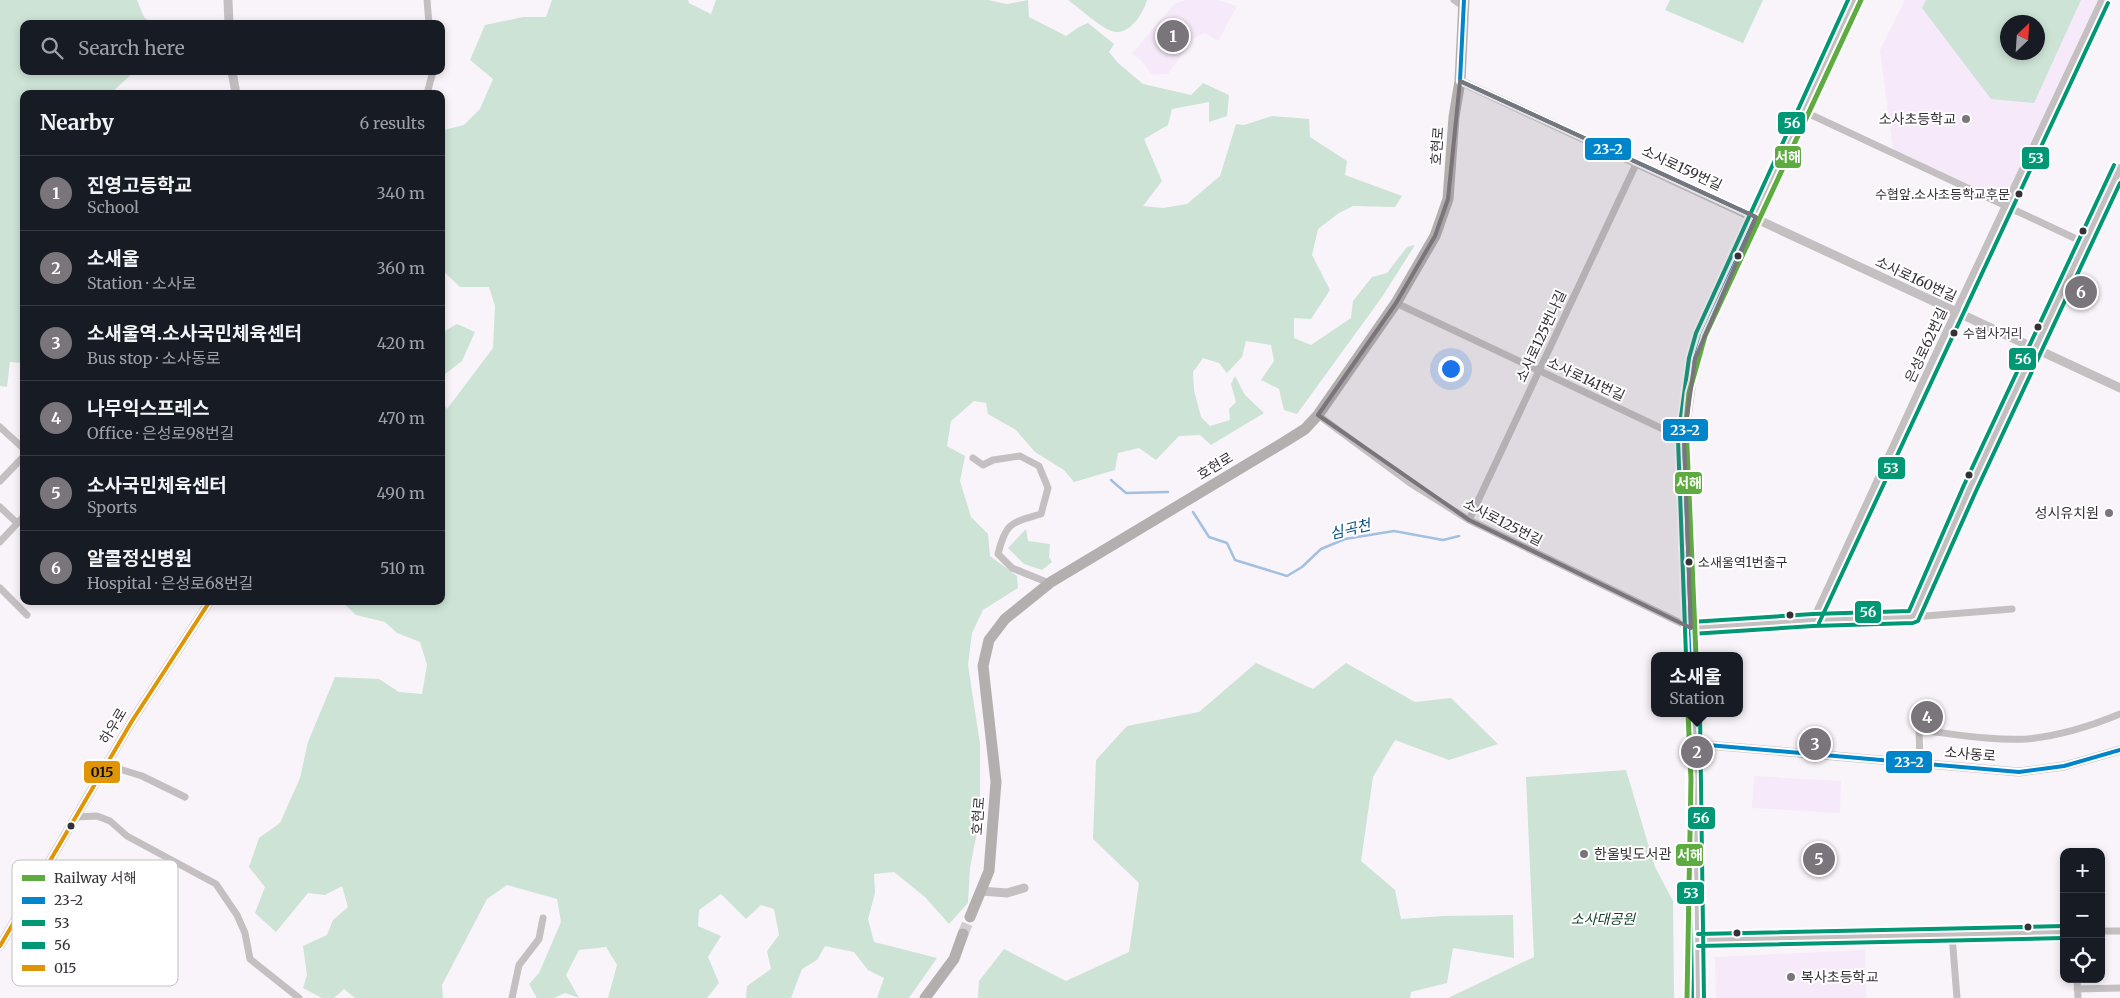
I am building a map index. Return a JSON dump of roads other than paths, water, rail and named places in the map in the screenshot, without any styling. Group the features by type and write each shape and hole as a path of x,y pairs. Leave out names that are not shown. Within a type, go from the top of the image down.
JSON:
{"main road":[{"name":"호현로","path":"970,916 989,871 996,782 983,666 989,640 1005,619 1049,583 1286,441 1305,429 1318,415 1396,303 1435,236 1448,200 1454,117 1460,80 1460,2"},
{"path":"925,998 954,959 963,934"}],"street":[{"path":"228,0 229,20"},
{"path":"427,0 429,20"},
{"path":"1692,652 1684,439 1695,360 1702,336 1855,0"},
{"name":"은성로62번길","path":"1813,620 2102,0"},
{"path":"233,75 235,90"},
{"path":"428,90 432,75"},
{"name":"소사로159번길","path":"1460,80 1756,217"},
{"path":"1803,111 2085,242"},
{"name":"소사로125번나길","path":"1469,520 1637,162"},
{"path":"1913,617 1970,488 2120,168"},
{"name":"소사로160번길","path":"1756,217 2036,349 2119,384"},
{"name":"소사로141번길","path":"1396,303 1684,439"},
{"name":"소사로125번길","path":"1318,415 1410,483 1469,520 1691,628"},
{"path":"0,427 20,445"},
{"path":"973,458 983,465 993,460 1020,456 1039,466 1048,488 1041,514 1015,522 1003,533 998,554 1012,568 1049,583"},
{"path":"0,481 20,460"},
{"path":"0,507 17,523"},
{"path":"0,542 20,520"},
{"path":"0,588 28,615"},
{"name":"하우로","path":"50,860 132,721 207,605"},
{"path":"1691,628 1813,620 1913,617 2012,609"},
{"path":"1920,764 1919,730 1991,738 2028,739 2072,731 2120,714"},
{"path":"1694,717 1698,998"},
{"name":"소사동로","path":"1696,744 2019,772 2064,766 2120,750"},
{"path":"106,765 142,776 185,797"},
{"path":"75,817 97,816 110,820 127,836 172,860"},
{"path":"178,864 216,884 238,915 245,933 250,959 299,998"},
{"path":"981,891 1007,892 1024,888"},
{"path":"512,998 519,965 539,939 543,918"},
{"name":"하우로","path":"0,946 12,925"},
{"path":"2105,931 2120,931"},
{"path":"1698,940 2060,932"},
{"path":"1952,935 1957,998"},
{"path":"2077,983 2078,998"},
{"path":"2077,989 2120,988"}],"waterway":[{"name":"심곡천","path":"1111,480 1126,493 1168,492"},
{"name":"심곡천","path":"1193,512 1209,537 1227,543 1235,560 1287,576 1302,567 1321,549 1345,539 1394,531 1443,540 1459,536"}],"tunnel":[{"path":"963,934 970,917"}],"rail line":[{"name":"서해","path":"1696,652 1686,423 1689,393 1705,336 1861,0"},
{"name":"서해","path":"1687,998 1691,779 1688,717"}],"place":[{"name":"진영고등학교","path":"1173,36"},
{"name":"소사초등학교","path":"1966,119"},
{"name":"수협앞.소사초등학교후문","path":"2019,194"},
{"name":"알콜정신병원","path":"2081,292"},
{"name":"수협사거리","path":"1954,333"},
{"name":"성시유치원","path":"2109,513"},
{"name":"소새울역1번출구","path":"1689,562"},
{"name":"나무익스프레스","path":"1927,717"},
{"name":"소새울역.소사국민체육센터","path":"1815,744"},
{"name":"소새울","path":"1697,752"},
{"name":"한울빛도서관","path":"1584,854"},
{"name":"소사국민체육센터","path":"1819,859"},
{"name":"복사초등학교","path":"1791,977"}],"park label":[{"name":"소사대공원","path":"1603,919"}]}
